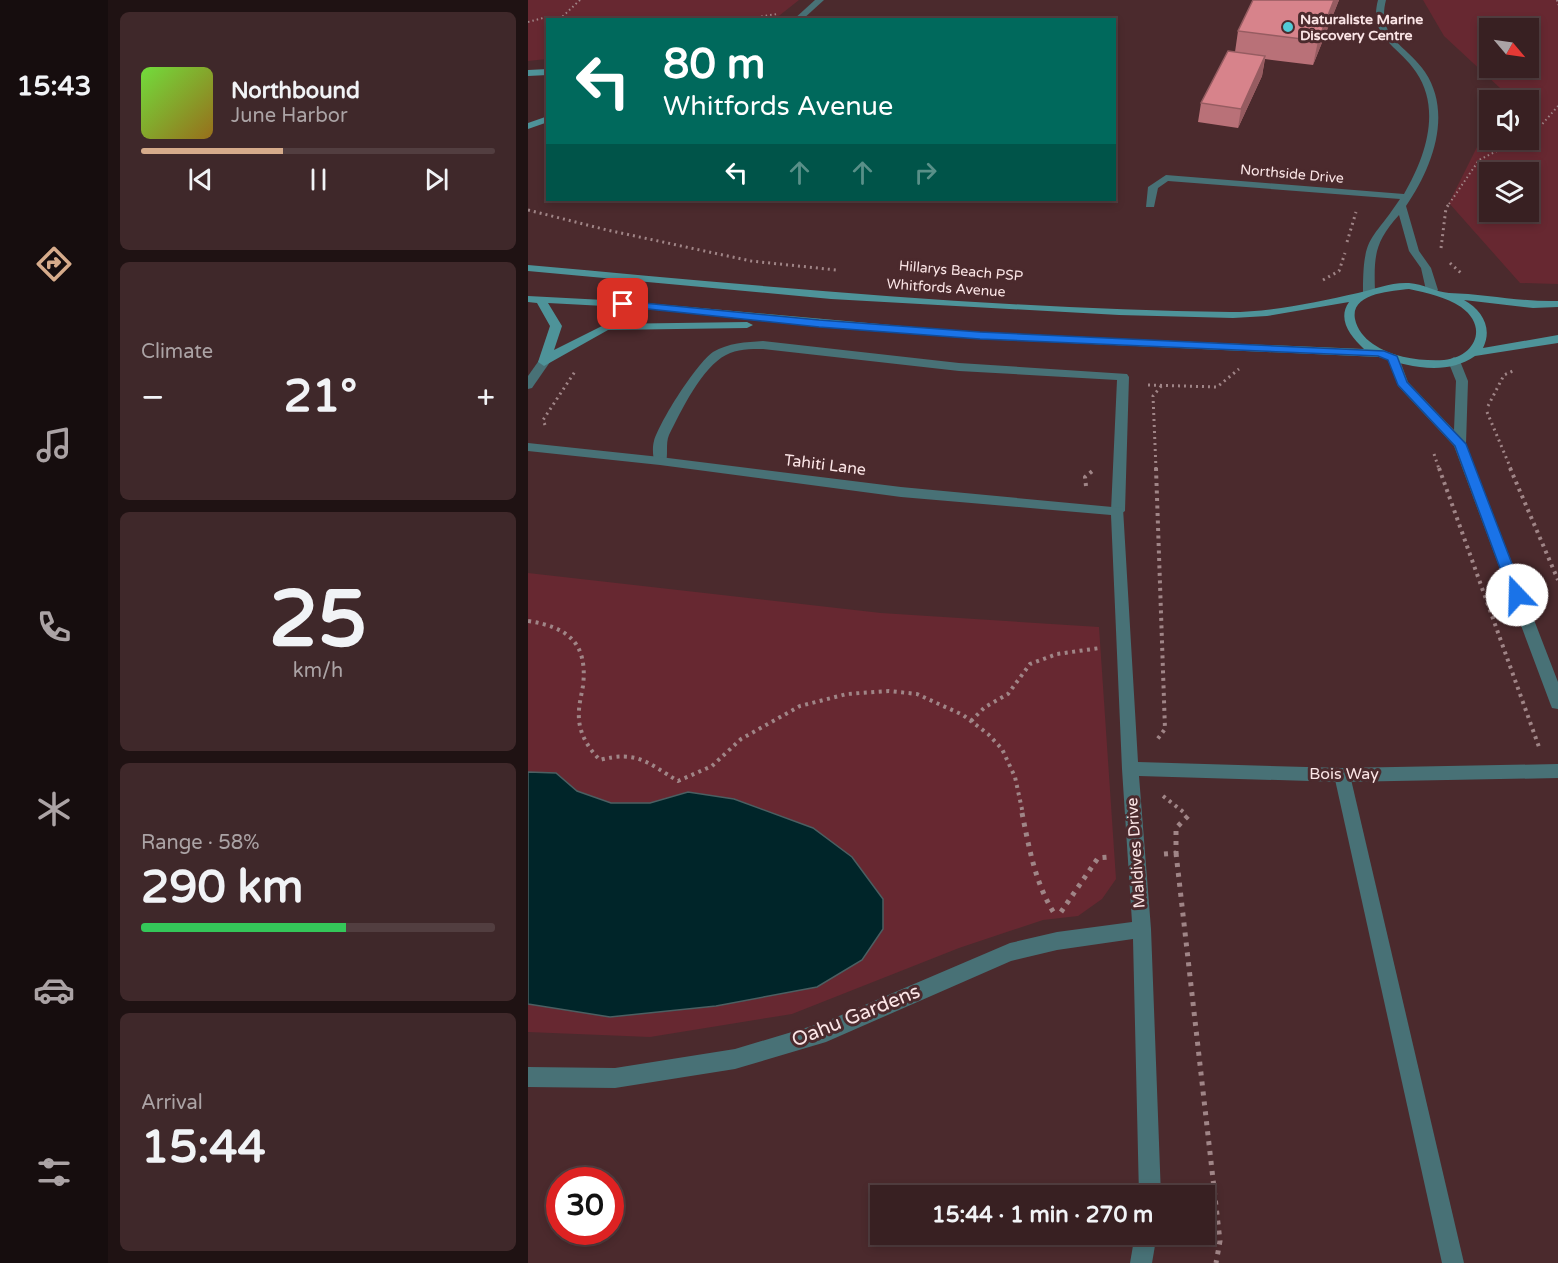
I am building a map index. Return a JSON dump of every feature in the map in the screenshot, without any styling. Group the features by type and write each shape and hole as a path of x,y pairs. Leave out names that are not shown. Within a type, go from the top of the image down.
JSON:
{"main road":[{"path":"528,73 546,72"},
{"path":"528,126 546,120"},
{"name":"Whitfords Avenue","path":"528,268 831,296 1130,313 1233,315 1267,313 1365,294"},
{"path":"1474,353 1482,338 1481,326 1474,314 1462,303 1432,290 1409,286 1388,287 1365,294 1352,306 1348,317 1352,330 1363,342 1380,353 1414,363 1434,364 1454,361 1474,353 1558,339"},
{"path":"1444,294 1533,305 1558,304"},
{"path":"528,299 623,304 980,336 1380,353"},
{"path":"544,362 556,326 542,304 545,299"},
{"path":"544,362 570,344 606,327 819,323"}],"street":[{"path":"799,18 820,0"},
{"path":"1365,294 1370,252 1380,228 1404,201 1431,144 1434,121 1433,103 1428,84 1417,66 1380,28 1378,17 1382,0"},
{"name":"Northside Drive","path":"1150,204 1153,187 1166,178 1364,195 1404,201"},
{"path":"1404,201 1414,251 1426,268 1432,290"},
{"name":"Maldives Drive","path":"660,460 660,443 668,424 710,360 741,345 763,345 959,367 1123,377 1118,511 1130,769 1142,929 1150,1185"},
{"path":"1393,358 1402,383 1460,444"},
{"path":"1454,361 1462,381 1460,444 1558,703"},
{"path":"528,385 544,362"},
{"name":"Tahiti Lane","path":"528,447 660,460 901,492 1118,511"},
{"name":"Bois Way","path":"1130,769 1342,775 1553,771"},
{"path":"1342,775 1453,1263"},
{"name":"Oahu Gardens","path":"528,1077 615,1078 735,1059 826,1032 1010,952 1057,941 1142,929"},
{"path":"1142,1263 1144,1245"}],"path":[{"path":"562,18 580,0"},
{"path":"1557,0 1558,5"},
{"path":"751,18 782,13"},
{"path":"528,22 546,18"},
{"path":"1539,128 1558,106"},
{"path":"1441,251 1446,208 1479,160 1499,150"},
{"path":"1316,284 1339,271 1358,209"},
{"path":"528,210 606,230 751,261 844,271"},
{"path":"1524,366 1504,375 1486,408 1558,580"},
{"path":"538,428 546,424 543,420 579,367"},
{"path":"1162,385 1153,396 1165,729 1152,746 1158,792 1188,816 1176,828 1176,853 1220,1241 1216,1263"},
{"path":"1431,445 1553,771"},
{"path":"528,621 549,623 564,631 582,652 584,681 579,718 590,750 600,760 621,753 636,756 678,781 712,766 741,739 800,706 847,694 889,690 917,694 963,715 988,734 1002,749 1015,777 1031,855 1045,899 1057,919 1098,858 1176,853"},
{"path":"971,721 985,706 1008,694 1030,664 1057,654 1162,646"}],"shaded area":[{"path":"528,0 799,0 776,18 546,18 546,59 528,61"},
{"path":"1423,0 1558,0 1558,284 1520,283 1449,203 1479,143 1479,150 1539,150 1539,90 1499,90 1489,78 1539,78 1539,18 1479,18 1479,68 1444,36"},
{"path":"528,573 881,613 1099,627 1116,879 1102,899 1078,916 1043,920 959,948 792,1014 650,1037 528,1032"}],"water":[{"path":"528,772 556,773 577,791 611,803 650,803 688,792 734,799 813,828 852,857 883,899 883,929 862,960 817,987 716,1006 610,1017 528,1004"}],"building":[{"path":"1253,0 1334,0 1318,41 1238,31"},
{"path":"1228,51 1265,56 1241,109 1201,103"}],"place":[{"name":"Naturaliste Marine Discovery Centre","path":"1288,27"}],"route":[{"path":"623,304 980,336 1380,353 1393,358 1402,383 1460,444 1517,595"}]}
